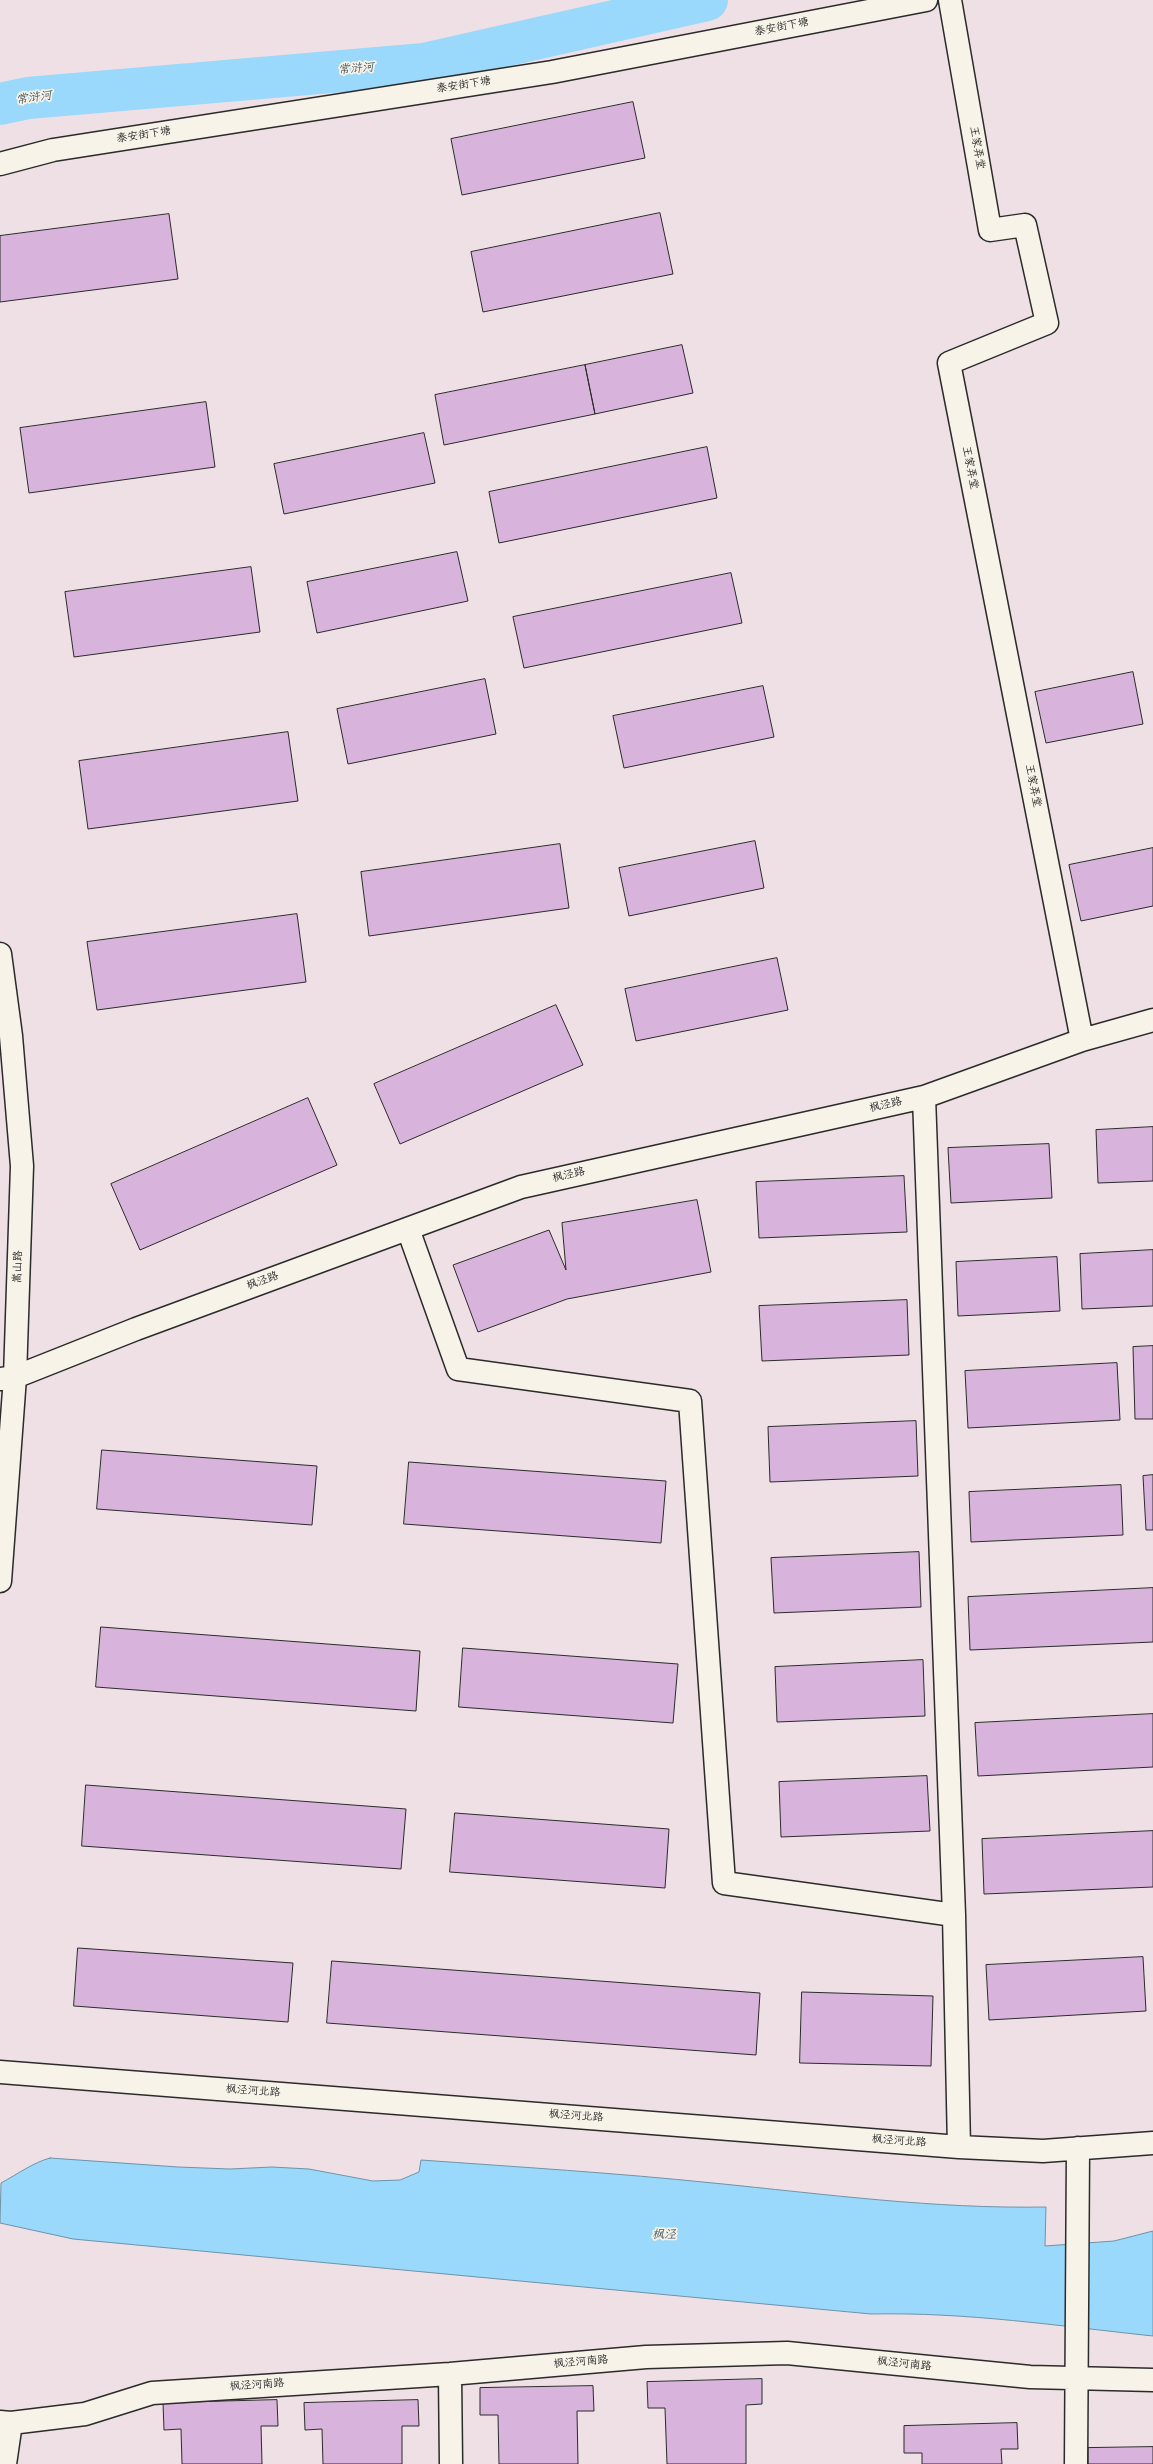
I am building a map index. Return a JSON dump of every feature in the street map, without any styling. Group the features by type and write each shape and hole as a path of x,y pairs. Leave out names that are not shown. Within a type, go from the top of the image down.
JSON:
{"street":[{"name":"泰安街下塘","path":"0,164 53,150 552,72 926,0"},
{"name":"王家弄堂","path":"950,0 990,230 1025,225 1047,323 949,363 1082,1040"},
{"name":"嵩山路","path":"0,954 11,1036 22,1166 7,1378 0,1581"},
{"name":"枫泾路","path":"7,1378 136,1328 521,1187 924,1097 1082,1040 1153,1020"},
{"path":"924,1097 954,1915 959,2146"},
{"path":"408,1229 458,1369 690,1402 724,1884 954,1915"},
{"name":"枫泾河北路","path":"0,2072 959,2146 1043,2151 1153,2143"},
{"path":"1076,2464 1075,2378 1078,2328 1078,2148"},
{"name":"枫泾河南路","path":"6,2422 84,2414 152,2393 450,2374 646,2357 787,2354 1030,2377 1153,2380"},
{"path":"450,2374 451,2464"},
{"path":"5,2464 6,2422"}],"water":[{"name":"枫泾","path":"50,2158 178,2167 230,2169 272,2167 309,2169 373,2181 400,2180 419,2172 421,2160 640,2176 879,2200 962,2206 1046,2207 1045,2246 1114,2241 1153,2231 1153,2336 977,2317 871,2314 73,2239 0,2223 1,2183 31,2166"}],"building":[{"path":"633,102 645,158 462,195 451,139"},
{"path":"660,213 673,274 483,312 471,252"},
{"path":"169,214 178,279 0,302 0,236"},
{"path":"682,345 693,393 595,414 585,365"},
{"path":"585,365 595,414 444,445 435,395"},
{"path":"206,402 215,467 29,493 20,428"},
{"path":"424,433 435,483 284,514 274,464"},
{"path":"707,447 717,498 499,543 489,492"},
{"path":"457,552 468,601 317,633 307,582"},
{"path":"251,567 260,632 74,657 65,592"},
{"path":"731,573 742,623 524,668 513,617"},
{"path":"1133,672 1143,724 1046,743 1035,692"},
{"path":"485,679 496,734 348,764 337,709"},
{"path":"763,686 774,737 624,768 613,716"},
{"path":"288,732 298,801 88,829 79,761"},
{"path":"755,841 764,888 629,916 619,868"},
{"path":"560,844 569,908 369,936 361,872"},
{"path":"1153,848 1153,906 1081,921 1069,865"},
{"path":"297,914 306,982 97,1010 87,942"},
{"path":"777,958 788,1010 636,1041 625,989"},
{"path":"556,1005 583,1065 400,1144 374,1084"},
{"path":"308,1098 337,1165 140,1250 111,1184"},
{"path":"1153,1127 1153,1181 1098,1183 1096,1130"},
{"path":"1049,1144 1052,1198 951,1203 948,1148"},
{"path":"904,1176 907,1232 759,1238 756,1182"},
{"path":"697,1200 711,1272 567,1299 478,1332 453,1265 549,1230 566,1270 562,1223"},
{"path":"1153,1250 1153,1306 1082,1309 1080,1254"},
{"path":"1057,1257 1060,1311 958,1316 956,1262"},
{"path":"907,1300 909,1355 762,1361 759,1306"},
{"path":"1153,1346 1153,1419 1135,1419 1133,1347"},
{"path":"1117,1363 1120,1420 968,1428 965,1371"},
{"path":"916,1421 918,1476 770,1482 768,1427"},
{"path":"102,1450 317,1466 312,1525 97,1509"},
{"path":"409,1462 666,1481 661,1543 404,1524"},
{"path":"1153,1475 1153,1530 1146,1530 1143,1476"},
{"path":"1121,1485 1123,1535 971,1542 969,1492"},
{"path":"919,1552 921,1607 774,1613 771,1558"},
{"path":"1153,1588 1153,1642 970,1650 968,1597"},
{"path":"101,1627 420,1651 416,1711 96,1687"},
{"path":"463,1648 678,1664 673,1723 459,1707"},
{"path":"923,1660 925,1716 777,1722 775,1667"},
{"path":"1153,1714 1153,1767 978,1776 975,1723"},
{"path":"927,1776 930,1831 781,1837 779,1782"},
{"path":"86,1785 406,1809 401,1869 82,1846"},
{"path":"455,1813 669,1829 665,1888 450,1872"},
{"path":"1153,1831 1153,1887 984,1894 982,1839"},
{"path":"78,1948 293,1963 288,2022 74,2006"},
{"path":"1143,1957 1146,2011 989,2020 986,1965"},
{"path":"332,1961 760,1993 756,2055 327,2023"},
{"path":"802,1992 933,1996 931,2066 800,2063"},
{"path":"762,2379 762,2404 746,2405 746,2464 667,2464 665,2408 648,2408 647,2382"},
{"path":"593,2386 594,2411 577,2411 578,2464 499,2464 498,2415 480,2415 480,2388"},
{"path":"277,2400 278,2426 261,2426 262,2464 182,2464 181,2429 164,2430 163,2403"},
{"path":"418,2400 419,2426 402,2426 402,2464 323,2464 322,2429 305,2430 304,2403"},
{"path":"1017,2423 1018,2449 1001,2449 1002,2464 922,2464 922,2453 904,2453 904,2426"},
{"path":"1153,2447 1153,2464 1088,2464 1088,2448"}],"waterway":[{"name":"常浒河","path":"0,104 28,98 424,64 707,0"}]}
